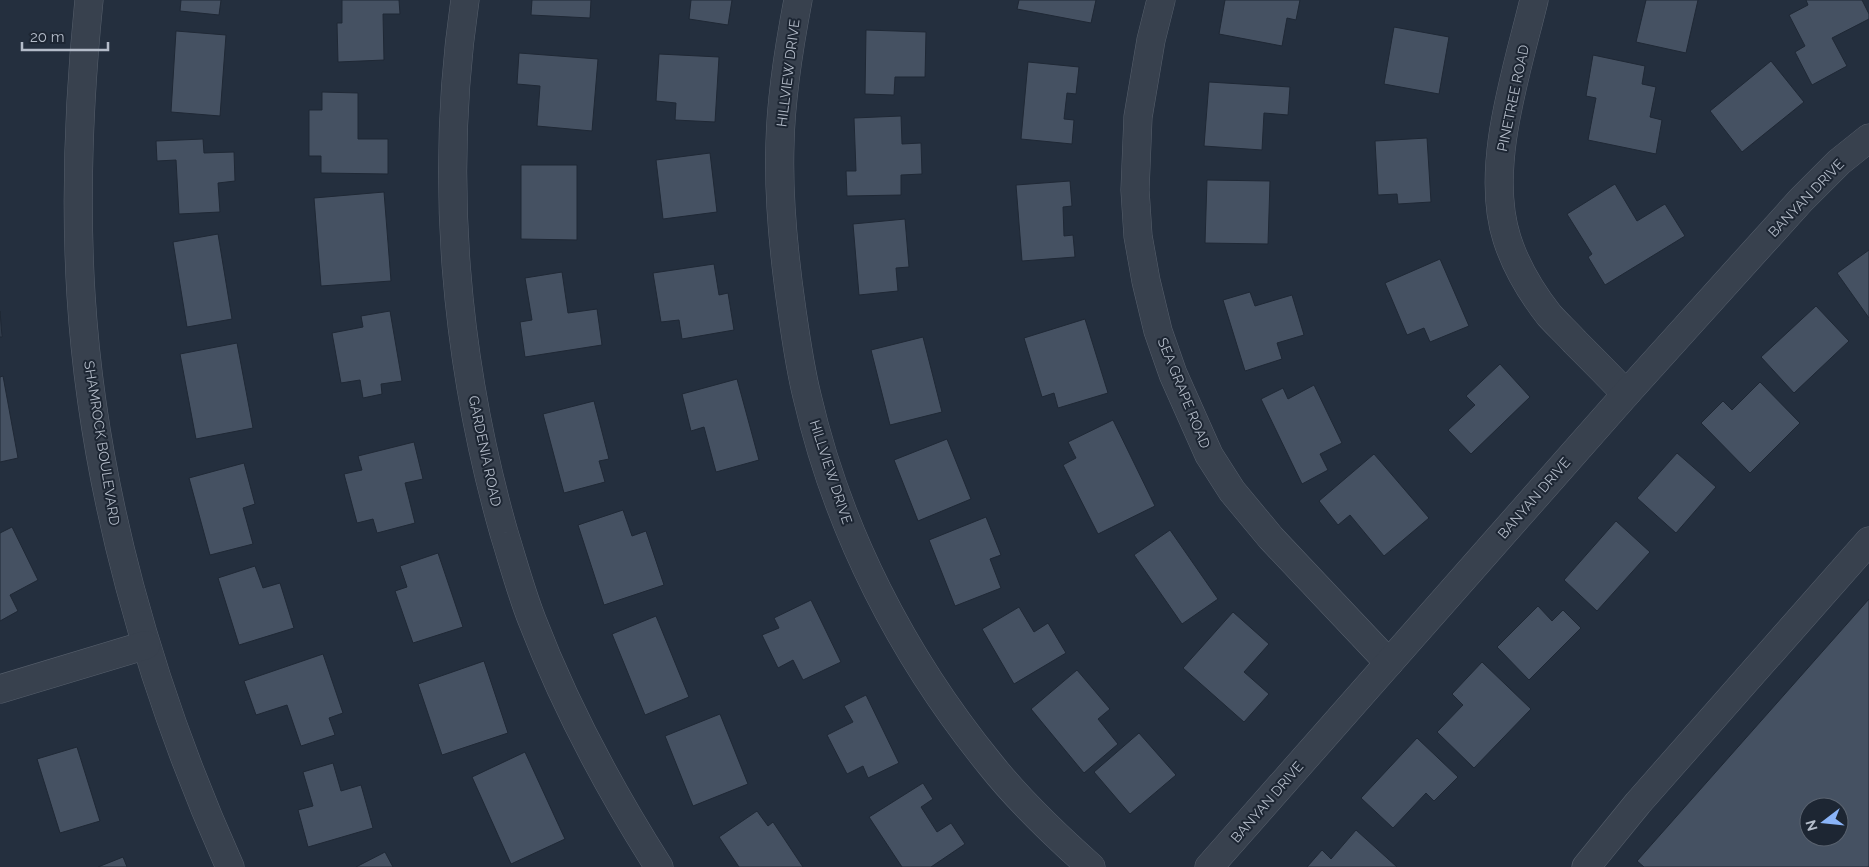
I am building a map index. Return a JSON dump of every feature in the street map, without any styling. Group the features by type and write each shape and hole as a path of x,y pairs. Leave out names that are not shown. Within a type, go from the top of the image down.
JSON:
{"street":[{"name":"SHAMROCK BOULEVARD","path":"89,0 79,132 78,212 81,296 90,379 102,461 121,553 146,645 180,746 204,809 230,867"},
{"name":"GARDENIA ROAD","path":"465,0 460,36 454,124 453,195 464,342 478,429 490,482 531,619 587,741 659,867"},
{"name":"HILLVIEW DRIVE","path":"798,0 786,74 781,134 782,212 786,274 796,339 806,396 826,463 846,520 868,571 895,626 928,678 990,764 1038,817 1091,867"},
{"name":"SEA GRAPE ROAD","path":"1161,0 1151,40 1138,117 1135,190 1138,236 1146,282 1158,331 1173,374 1209,455 1232,491 1270,538 1389,662"},
{"name":"PINETREE ROAD","path":"1534,0 1503,129 1498,185 1506,238 1518,268 1532,292 1550,316 1626,394"},
{"name":"BANYAN DRIVE","path":"1209,867 1626,394 1801,200 1839,162 1869,138"},
{"path":"1586,867 1638,802 1869,541"},
{"path":"0,689 146,645"}],"building":[{"path":"181,0 221,0 219,15 180,11"},
{"path":"342,0 399,0 400,14 383,14 384,60 338,62 337,23 342,23"},
{"path":"532,0 591,0 590,18 531,15"},
{"path":"691,0 732,0 728,25 689,19"},
{"path":"1019,0 1096,0 1091,23 1017,9"},
{"path":"1225,0 1300,0 1296,20 1287,18 1282,46 1219,34"},
{"path":"1646,0 1698,0 1686,53 1636,42"},
{"path":"1806,0 1862,0 1869,14 1869,19 1832,38 1847,66 1812,85 1795,52 1805,46 1789,15 1808,5"},
{"path":"1394,27 1449,37 1439,94 1384,84"},
{"path":"866,30 926,32 925,77 895,77 894,95 865,94"},
{"path":"176,31 226,35 220,116 171,112"},
{"path":"519,53 598,59 592,131 537,126 540,86 517,84"},
{"path":"659,54 719,57 715,122 675,120 676,103 656,101"},
{"path":"1593,55 1645,66 1642,84 1656,87 1650,117 1662,120 1656,154 1588,140 1596,98 1586,96"},
{"path":"1771,61 1804,102 1742,152 1710,111"},
{"path":"1028,62 1079,67 1076,94 1067,93 1064,119 1074,120 1072,144 1021,139"},
{"path":"1209,82 1290,87 1288,115 1264,113 1262,150 1204,146"},
{"path":"322,92 358,93 358,139 388,139 388,174 321,173 321,156 309,156 309,110 322,110"},
{"path":"901,116 902,144 921,143 922,174 901,175 901,195 847,196 846,171 856,171 854,118"},
{"path":"1427,138 1431,202 1398,204 1397,194 1378,195 1375,141"},
{"path":"203,139 204,153 234,152 235,181 218,183 220,212 179,214 176,160 157,161 156,141"},
{"path":"710,153 717,212 663,219 656,160"},
{"path":"521,165 577,165 577,240 521,239"},
{"path":"1207,180 1270,181 1268,244 1205,243"},
{"path":"1070,181 1072,206 1063,207 1064,236 1073,235 1075,257 1022,261 1016,185"},
{"path":"1615,184 1637,221 1665,204 1685,236 1605,285 1588,257 1592,254 1567,214"},
{"path":"384,192 391,281 321,286 314,198"},
{"path":"905,219 909,267 896,268 898,291 859,295 853,224"},
{"path":"218,234 232,319 187,327 173,242"},
{"path":"1869,250 1869,318 1837,273"},
{"path":"1440,259 1469,326 1430,342 1424,328 1407,335 1385,283"},
{"path":"714,264 719,295 728,293 734,330 682,339 679,320 661,322 653,273"},
{"path":"562,272 568,313 597,309 602,345 525,357 520,322 532,320 525,278"},
{"path":"1250,292 1255,306 1292,295 1304,335 1277,343 1282,359 1245,371 1223,300"},
{"path":"1816,306 1849,341 1794,393 1761,357"},
{"path":"0,311 2,337 0,337"},
{"path":"390,311 402,381 381,384 382,394 363,398 360,380 341,383 332,333 363,327 361,316"},
{"path":"1085,319 1108,393 1058,408 1054,393 1042,397 1024,338"},
{"path":"923,337 942,412 890,425 871,350"},
{"path":"237,343 253,428 196,439 180,354"},
{"path":"1500,364 1530,397 1471,454 1448,430 1475,405 1466,396"},
{"path":"3,376 18,458 0,462 0,377"},
{"path":"737,379 759,460 716,472 704,427 691,431 682,394"},
{"path":"1760,382 1800,423 1750,473 1701,423 1723,401 1732,410"},
{"path":"1314,385 1342,443 1320,454 1328,470 1302,484 1261,399 1283,388 1288,399"},
{"path":"594,401 609,459 599,461 605,482 564,493 543,414"},
{"path":"1113,420 1155,506 1098,534 1063,465 1076,458 1068,442"},
{"path":"947,439 971,499 918,521 894,460"},
{"path":"414,442 423,479 405,483 415,523 377,533 373,519 357,523 344,474 362,470 358,456"},
{"path":"1677,453 1716,487 1676,533 1637,498"},
{"path":"1374,454 1429,518 1384,556 1350,515 1338,525 1319,501"},
{"path":"244,463 255,504 243,508 253,544 210,555 189,478"},
{"path":"623,510 632,536 646,531 664,585 604,605 578,525"},
{"path":"986,517 1001,555 990,559 1001,588 955,606 929,540"},
{"path":"1616,521 1650,552 1597,611 1564,580"},
{"path":"12,527 38,580 10,595 18,611 0,621 0,533"},
{"path":"1170,530 1218,599 1182,624 1134,555"},
{"path":"438,553 463,627 413,643 395,591 407,587 400,566"},
{"path":"255,566 263,588 280,583 294,628 239,645 218,578"},
{"path":"1869,599 1869,867 1644,867 1637,861"},
{"path":"811,600 841,662 803,680 793,660 778,668 762,635 779,628 774,618"},
{"path":"1538,606 1552,621 1563,610 1581,628 1529,680 1497,647"},
{"path":"1019,607 1034,632 1048,623 1066,653 1014,684 982,629"},
{"path":"1233,612 1269,644 1244,672 1269,694 1244,722 1183,668"},
{"path":"656,616 689,697 645,715 612,634"},
{"path":"323,654 343,713 329,718 335,735 301,746 287,705 256,715 244,681"},
{"path":"484,661 508,733 442,755 418,684"},
{"path":"1482,662 1531,709 1474,768 1437,732 1463,705 1452,694"},
{"path":"1077,670 1110,709 1098,719 1118,744 1084,773 1031,709"},
{"path":"866,695 899,763 868,778 863,766 847,774 827,735 853,722 844,706"},
{"path":"720,714 748,784 693,806 665,736"},
{"path":"1139,733 1176,775 1130,814 1094,772"},
{"path":"1417,738 1458,777 1434,801 1426,793 1393,828 1361,798"},
{"path":"77,747 100,821 60,833 37,759"},
{"path":"525,752 565,839 511,864 472,777"},
{"path":"333,763 341,791 361,785 373,828 308,847 298,810 313,806 303,772"},
{"path":"923,783 933,799 921,807 937,832 951,823 965,844 931,867 902,867 869,817"},
{"path":"757,811 768,826 773,822 803,867 739,867 719,837"},
{"path":"1356,830 1397,867 1307,867 1322,850 1331,859"},
{"path":"385,852 393,867 356,867"},
{"path":"123,857 127,867 98,867"}]}
